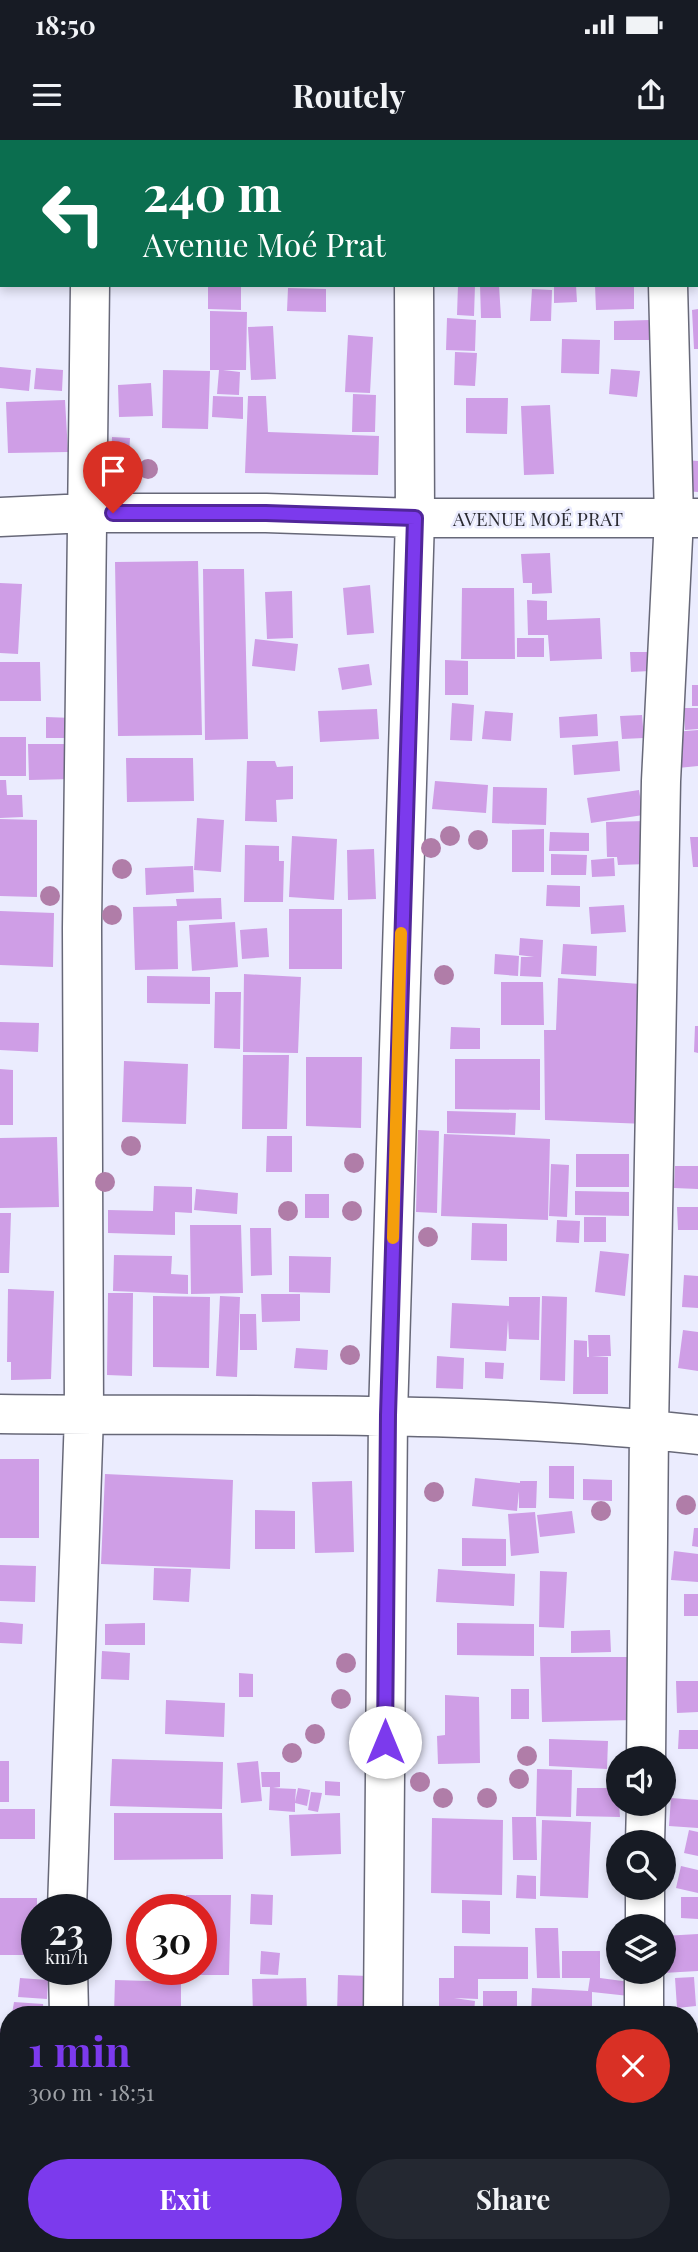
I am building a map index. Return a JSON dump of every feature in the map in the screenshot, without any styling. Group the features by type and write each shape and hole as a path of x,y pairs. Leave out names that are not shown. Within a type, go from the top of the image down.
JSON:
{"street":[{"path":"68,1894 84,1415 82,928 90,287"},
{"path":"383,2006 388,1415 415,518 414,287"},
{"path":"646,1746 661,781 686,518 668,287"},
{"name":"AVENUE MOÉ PRAT","path":"0,517 88,513 266,513 415,518 686,518"},
{"path":"0,1414 388,1415 649,1429 698,1435"},
{"path":"644,1984 644,2006"},
{"path":"68,1985 69,2006"}],"building":[{"path":"208,287 241,287 241,310 208,309"},
{"path":"458,287 475,287 474,316 457,315"},
{"path":"480,287 499,287 501,318 481,318"},
{"path":"554,287 576,287 577,302 554,303"},
{"path":"595,287 634,287 634,309 596,310"},
{"path":"288,288 326,289 326,312 287,311"},
{"path":"532,289 552,290 551,321 530,321"},
{"path":"698,309 698,349 694,349 692,310"},
{"path":"210,311 247,312 246,370 223,370 240,372 239,395 217,394 219,370 210,370"},
{"path":"447,318 476,320 475,351 446,350"},
{"path":"650,320 650,340 614,340 614,321"},
{"path":"273,326 276,379 251,380 248,327"},
{"path":"348,335 373,337 370,393 345,392"},
{"path":"562,339 600,340 599,374 561,373"},
{"path":"455,352 477,353 475,386 454,385"},
{"path":"0,367 31,370 29,391 0,388"},
{"path":"36,368 63,370 62,391 34,389"},
{"path":"611,369 640,371 637,397 609,394"},
{"path":"163,370 210,371 208,429 162,428"},
{"path":"151,383 153,416 119,417 118,385"},
{"path":"353,394 376,395 375,432 352,432"},
{"path":"213,396 243,397 243,419 212,417"},
{"path":"248,396 266,396 268,432 379,436 378,475 245,473"},
{"path":"466,398 508,398 507,434 466,433"},
{"path":"65,400 68,452 8,453 6,402"},
{"path":"550,405 554,474 524,475 521,406"},
{"path":"112,437 130,438 128,472 111,472"},
{"path":"685,460 698,461 698,492 684,491"},
{"path":"550,553 552,593 532,594 532,583 523,583 521,554"},
{"path":"198,561 202,735 118,736 115,562"},
{"path":"203,569 244,569 248,739 205,740"},
{"path":"0,583 22,584 18,654 0,653"},
{"path":"370,585 374,633 347,635 343,588"},
{"path":"462,588 514,588 515,659 461,659"},
{"path":"292,591 293,638 267,639 265,592"},
{"path":"527,600 547,601 547,620 600,618 602,659 550,661 548,635 528,635"},
{"path":"517,638 544,638 544,657 517,657"},
{"path":"255,639 298,644 295,671 252,666"},
{"path":"630,652 650,652 650,671 631,672"},
{"path":"445,660 468,661 468,695 445,695"},
{"path":"0,662 40,662 41,701 0,701"},
{"path":"369,664 372,685 342,690 338,668"},
{"path":"692,685 698,685 698,706 692,706"},
{"path":"452,703 474,705 472,741 450,740"},
{"path":"684,708 698,708 698,729 685,730"},
{"path":"377,709 379,739 320,742 318,711"},
{"path":"485,711 513,713 511,741 482,739"},
{"path":"597,714 598,736 560,738 559,717"},
{"path":"642,715 644,738 622,739 620,716"},
{"path":"46,717 73,718 73,738 46,738"},
{"path":"698,730 698,766 678,768 674,732"},
{"path":"0,737 26,737 26,776 0,776"},
{"path":"618,741 620,771 574,775 572,745"},
{"path":"28,744 73,744 74,779 29,780"},
{"path":"126,758 193,758 194,801 127,802"},
{"path":"247,761 275,761 277,767 293,766 293,799 276,800 277,822 245,821"},
{"path":"0,780 6,780 7,795 22,795 23,817 0,818"},
{"path":"435,781 488,785 486,813 432,809"},
{"path":"493,787 547,788 546,825 492,823"},
{"path":"639,790 643,815 591,823 587,798"},
{"path":"197,818 224,820 221,872 194,870"},
{"path":"0,819 37,820 37,897 0,896"},
{"path":"646,821 647,864 618,865 617,857 607,857 606,822"},
{"path":"544,829 544,872 512,872 512,830"},
{"path":"550,832 589,833 589,851 549,851"},
{"path":"292,836 337,839 334,900 289,897"},
{"path":"690,837 698,837 698,867 693,867"},
{"path":"245,845 279,846 279,861 284,861 283,902 244,902"},
{"path":"374,849 376,899 348,900 347,850"},
{"path":"551,854 587,855 586,875 551,875"},
{"path":"614,858 615,876 592,877 591,860"},
{"path":"193,866 194,892 146,895 145,868"},
{"path":"547,885 580,886 580,907 546,906"},
{"path":"221,898 222,919 177,921 178,969 135,970 133,907 177,906 176,899"},
{"path":"624,905 626,932 591,934 589,907"},
{"path":"289,909 342,909 342,969 289,969"},
{"path":"0,911 54,913 53,967 0,965"},
{"path":"235,922 238,967 192,971 189,925"},
{"path":"267,928 269,957 242,959 240,930"},
{"path":"520,938 543,940 541,977 520,976 521,957 534,957 519,955"},
{"path":"563,944 597,946 596,976 561,974"},
{"path":"495,954 519,956 518,976 494,974"},
{"path":"244,974 301,977 298,1053 243,1052"},
{"path":"147,976 210,977 210,1004 147,1003"},
{"path":"558,978 654,985 646,1124 545,1120 544,1030 556,1030"},
{"path":"501,982 543,982 544,1025 501,1025"},
{"path":"215,992 241,992 240,1049 214,1048"},
{"path":"0,1022 39,1023 38,1052 0,1050"},
{"path":"695,1026 698,1026 698,1053 694,1052"},
{"path":"451,1027 480,1028 480,1049 450,1049"},
{"path":"243,1055 289,1055 287,1129 242,1129"},
{"path":"306,1057 362,1057 361,1128 306,1126"},
{"path":"455,1059 540,1059 540,1110 455,1109"},
{"path":"124,1061 188,1064 186,1124 122,1122"},
{"path":"0,1069 13,1070 13,1125 0,1125"},
{"path":"447,1111 516,1113 515,1135 447,1133"},
{"path":"418,1130 439,1131 437,1213 416,1212"},
{"path":"444,1134 550,1139 548,1220 441,1216"},
{"path":"267,1136 292,1136 292,1172 266,1172"},
{"path":"57,1137 59,1207 0,1208 0,1138"},
{"path":"576,1154 629,1154 629,1187 576,1187"},
{"path":"551,1164 569,1165 567,1217 549,1216"},
{"path":"675,1166 698,1166 698,1189 674,1188"},
{"path":"154,1186 192,1187 192,1213 175,1212 175,1235 108,1233 108,1210 153,1211"},
{"path":"196,1189 238,1193 237,1214 194,1210"},
{"path":"575,1191 629,1192 629,1216 575,1215"},
{"path":"305,1194 329,1194 329,1218 305,1218"},
{"path":"677,1207 698,1207 698,1230 678,1230"},
{"path":"0,1213 11,1213 9,1273 0,1273"},
{"path":"584,1217 606,1217 606,1242 584,1242"},
{"path":"557,1220 580,1221 579,1243 556,1242"},
{"path":"472,1223 507,1224 507,1261 471,1260"},
{"path":"190,1225 241,1225 243,1293 191,1294"},
{"path":"250,1228 271,1228 272,1275 251,1276"},
{"path":"600,1251 629,1254 625,1296 595,1292"},
{"path":"114,1255 172,1256 171,1274 188,1275 188,1294 113,1291"},
{"path":"289,1256 331,1257 330,1293 289,1292"},
{"path":"684,1275 698,1276 698,1308 682,1307"},
{"path":"8,1289 54,1291 51,1379 11,1380 11,1362 7,1362"},
{"path":"108,1293 133,1293 132,1376 107,1375"},
{"path":"261,1294 300,1294 300,1321 262,1322"},
{"path":"153,1296 210,1297 209,1368 153,1367"},
{"path":"220,1296 240,1297 237,1377 216,1376"},
{"path":"542,1296 567,1297 565,1381 540,1380"},
{"path":"509,1297 540,1297 539,1340 509,1339 508,1320 506,1351 450,1348 452,1303 509,1306"},
{"path":"240,1314 256,1314 257,1350 240,1350"},
{"path":"683,1330 698,1332 698,1371 678,1368"},
{"path":"588,1335 610,1335 611,1356 592,1356 608,1357 608,1394 573,1394 574,1340 587,1341 589,1357"},
{"path":"296,1348 328,1350 327,1370 294,1368"},
{"path":"437,1356 464,1358 463,1389 436,1388"},
{"path":"485,1362 504,1363 503,1379 485,1378"},
{"path":"0,1459 39,1459 39,1538 0,1538"},
{"path":"549,1466 574,1466 574,1499 549,1498"},
{"path":"105,1474 233,1480 230,1569 101,1564"},
{"path":"475,1478 520,1483 537,1481 536,1508 519,1508 519,1491 517,1511 472,1506"},
{"path":"583,1479 612,1480 612,1501 583,1500"},
{"path":"352,1481 354,1552 315,1553 312,1482"},
{"path":"255,1510 295,1511 295,1549 255,1549"},
{"path":"572,1511 575,1533 540,1537 537,1515"},
{"path":"535,1512 539,1553 511,1556 508,1514"},
{"path":"694,1528 698,1528 698,1547 692,1546"},
{"path":"462,1538 506,1539 506,1566 462,1566"},
{"path":"674,1551 698,1554 698,1582 671,1580"},
{"path":"0,1565 36,1566 35,1602 0,1601"},
{"path":"154,1568 191,1569 189,1602 153,1600"},
{"path":"438,1569 515,1574 514,1606 436,1602"},
{"path":"540,1571 567,1572 564,1628 539,1627"},
{"path":"684,1594 698,1594 698,1616 684,1616"},
{"path":"0,1622 23,1624 22,1644 0,1643"},
{"path":"145,1623 145,1645 105,1645 105,1624"},
{"path":"457,1623 534,1624 534,1656 457,1655"},
{"path":"610,1630 611,1652 571,1653 571,1631"},
{"path":"102,1651 130,1653 129,1680 101,1679"},
{"path":"540,1657 639,1657 635,1720 542,1722"},
{"path":"239,1673 253,1674 253,1697 239,1697"},
{"path":"676,1681 698,1681 698,1712 677,1713"},
{"path":"511,1689 529,1689 529,1719 511,1719"},
{"path":"445,1695 479,1697 480,1763 438,1764 437,1736 445,1735"},
{"path":"166,1700 225,1703 224,1737 165,1734"},
{"path":"679,1730 698,1730 698,1749 678,1749"},
{"path":"549,1739 608,1741 606,1769 549,1766"},
{"path":"112,1759 223,1762 222,1809 110,1806"},
{"path":"0,1761 9,1761 9,1802 0,1802"},
{"path":"258,1761 262,1801 241,1803 237,1763"},
{"path":"537,1769 572,1770 571,1817 536,1816"},
{"path":"261,1772 280,1772 280,1787 273,1788 296,1789 295,1802 298,1788 310,1790 307,1806 295,1803 295,1812 269,1810 270,1787 262,1787"},
{"path":"325,1781 340,1782 340,1796 325,1795"},
{"path":"577,1788 606,1788 606,1816 620,1817 576,1816"},
{"path":"311,1792 322,1793 318,1812 308,1810"},
{"path":"676,1798 698,1800 698,1828 669,1826 670,1816 676,1816"},
{"path":"0,1809 35,1809 35,1839 0,1839"},
{"path":"114,1813 222,1813 223,1859 114,1860"},
{"path":"340,1813 341,1854 291,1856 289,1815"},
{"path":"512,1817 536,1817 537,1860 513,1860"},
{"path":"432,1818 503,1820 502,1895 431,1893"},
{"path":"542,1820 591,1822 588,1898 540,1896"},
{"path":"689,1830 698,1832 698,1856 684,1853"},
{"path":"681,1866 698,1870 698,1893 676,1888"},
{"path":"517,1875 536,1876 536,1899 516,1898"},
{"path":"251,1894 273,1895 272,1925 250,1924"},
{"path":"217,1895 231,1895 229,1975 217,1975"},
{"path":"681,1897 698,1897 698,1919 681,1918"},
{"path":"0,1898 21,1898 21,1955 0,1955"},
{"path":"462,1900 490,1901 490,1934 462,1933"},
{"path":"535,1928 558,1928 560,1978 537,1978"},
{"path":"698,1934 698,1971 676,1972 676,1935"},
{"path":"454,1946 528,1947 528,1979 478,1979 478,1999 454,1998 475,2001 475,2006 439,2006 439,1978 454,1978"},
{"path":"261,1951 280,1953 278,1975 260,1974"},
{"path":"562,1951 600,1951 600,1978 606,1979 606,1984 630,1984 629,1996 592,1992 592,2006 531,2006 532,1988 588,1991 590,1978 562,1978"},
{"path":"338,1975 369,1976 368,2006 337,2006"},
{"path":"694,1977 696,2006 677,2006 676,1978"},
{"path":"20,1978 21,1985 48,1985 47,1999 18,1997"},
{"path":"306,1978 307,2006 253,2006 252,1979"},
{"path":"115,1980 126,1980 126,1985 181,1985 181,2006 114,2006"},
{"path":"483,1991 517,1991 517,2006 483,2006"},
{"path":"14,2002 43,2006 13,2006"}],"slow traffic":[{"path":"393,1238 401,933"}],"route":[{"path":"113,513 266,513 415,518 388,1415 385,1742"}]}
